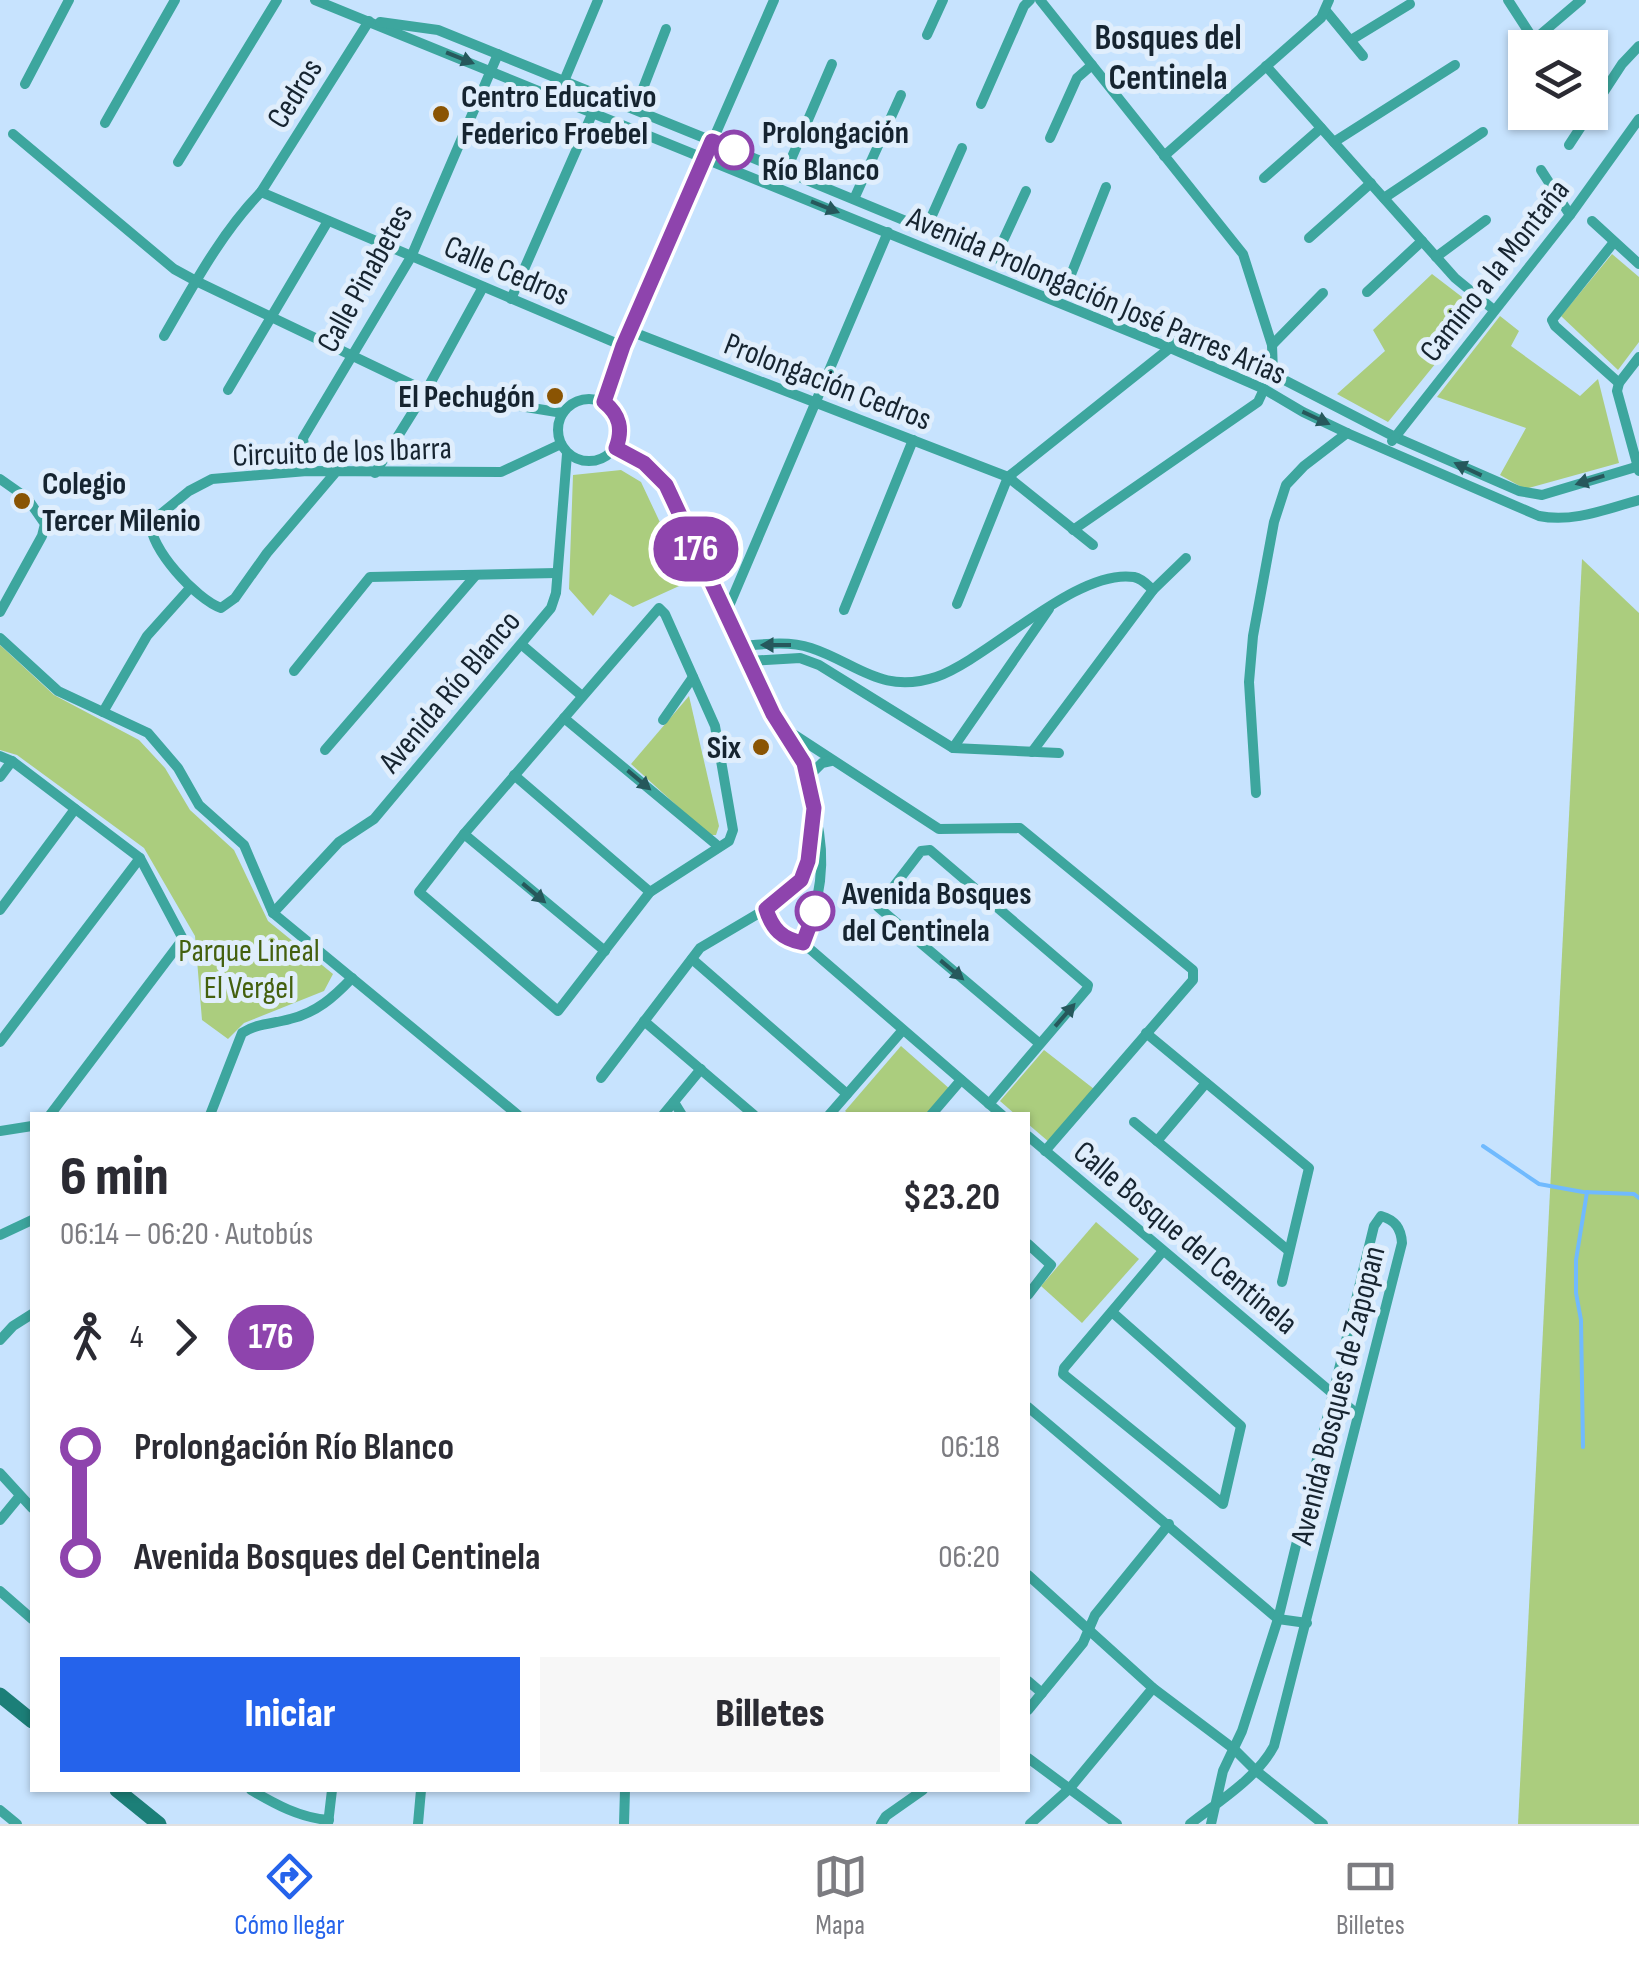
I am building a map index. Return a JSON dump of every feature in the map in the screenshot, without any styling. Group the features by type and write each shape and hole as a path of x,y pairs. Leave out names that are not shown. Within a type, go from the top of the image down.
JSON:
{"street":[{"path":"25,84 69,0"},
{"path":"105,123 175,0"},
{"path":"178,162 276,0"},
{"name":"Avenida Prolongación José Parres Arias","path":"316,0 1170,348 1264,389 1347,433 1539,516 1555,520 1576,518 1639,500"},
{"path":"564,80 598,0"},
{"path":"604,402 623,346 774,0"},
{"path":"928,34 943,0"},
{"path":"981,104 1030,0"},
{"path":"1040,0 1243,254 1272,345 1272,374"},
{"path":"1508,0 1528,30"},
{"path":"1550,30 1576,1"},
{"path":"1352,40 1410,4"},
{"path":"1164,156 1328,6 1363,56"},
{"name":"Avenida Prolongación José Parres Arias","path":"369,20 438,30 564,80 1176,332 1505,486 1542,494"},
{"name":"Cedros","path":"164,336 196,281 244,210 261,192 369,20"},
{"path":"635,109 666,30"},
{"path":"1608,83 1639,46"},
{"name":"Calle Pinabetes","path":"307,471 302,438 411,257 498,54"},
{"path":"786,171 832,64"},
{"path":"1050,138 1077,78 1092,64"},
{"path":"1334,142 1455,65"},
{"path":"1266,66 1436,257 1494,310"},
{"path":"854,199 901,94"},
{"path":"511,299 593,112"},
{"name":"Camino a la Montaña","path":"1386,450 1570,216 1639,119"},
{"path":"1264,178 1322,128"},
{"path":"1569,145 1577,130"},
{"path":"1384,198 1483,132"},
{"path":"12,134 174,268 196,281 426,391 563,413"},
{"path":"926,229 962,148"},
{"path":"1541,170 1570,216"},
{"path":"1309,238 1371,183"},
{"path":"1066,287 1106,187"},
{"path":"995,258 1026,191"},
{"name":"Calle Cedros","path":"261,192 623,346"},
{"path":"1436,257 1486,220"},
{"path":"228,390 328,221"},
{"path":"1592,221 1639,264"},
{"path":"726,613 888,232"},
{"path":"1367,292 1422,240"},
{"path":"1614,242 1552,320 1554,326 1620,383"},
{"path":"375,472 426,391 482,287"},
{"path":"1272,345 1323,293"},
{"name":"Prolongación Cedros","path":"630,331 1008,476"},
{"path":"957,604 1008,476 1170,348 1176,332"},
{"path":"1539,516 1542,494 1638,468 1618,402 1620,383 1639,357"},
{"path":"1073,530 1258,402 1264,389"},
{"path":"584,399 604,402 620,422 616,448 594,462 583,461 564,449 558,428 563,413 584,399"},
{"path":"1256,792 1248,682 1274,522 1286,485 1347,433"},
{"path":"844,610 913,440"},
{"path":"616,448 644,463 666,485 773,714 804,763 822,840 821,887 803,943"},
{"name":"Circuito de los Ibarra","path":"190,588 152,537 151,522 188,491 212,480 307,471 501,472 564,449"},
{"name":"Avenida Río Blanco","path":"273,913 338,842 374,819 551,608 556,593 564,449"},
{"path":"103,712 147,636 190,588 208,604 221,608 235,598 267,553 335,473"},
{"path":"1008,476 1093,545"},
{"path":"0,479 27,498 45,524 0,612"},
{"path":"1032,752 1153,590 1186,558"},
{"path":"294,671 370,578 556,573"},
{"path":"325,750 476,575"},
{"path":"742,646 791,644 811,648 872,678 917,681 955,668 1052,604 1097,583 1131,576 1153,590"},
{"path":"953,748 1052,604"},
{"path":"660,608 693,677 716,726 734,830 729,840 650,892 563,1009 554,1010 418,892 660,608"},
{"path":"0,638 58,691 148,733 178,768 199,805 244,846 273,913 514,1112"},
{"path":"522,645 582,696"},
{"path":"749,661 810,661 953,748 1058,753"},
{"path":"663,720 693,677"},
{"path":"864,692 872,678"},
{"path":"564,718 718,846"},
{"path":"785,728 939,829 1020,828 1194,970 1192,980 1046,1152"},
{"path":"0,756 140,858 183,939 52,1112"},
{"path":"808,777 831,760"},
{"path":"0,777 12,762"},
{"path":"514,775 650,892"},
{"path":"602,1078 700,948 766,909 801,880 808,861 814,808"},
{"path":"0,910 75,809"},
{"path":"464,834 605,951"},
{"path":"989,1104 1087,989 1086,981 926,849 878,907 1040,1044"},
{"path":"0,1042 140,858"},
{"path":"801,880 821,887"},
{"path":"766,909 779,933 803,943 998,1112"},
{"path":"692,958 847,1094"},
{"path":"211,1112 242,1033 310,1013 332,999 352,978"},
{"path":"644,1021 750,1112"},
{"path":"832,1112 902,1031"},
{"path":"1146,1033 1309,1168 1282,1282"},
{"path":"666,1112 701,1070"},
{"path":"934,1112 961,1080"},
{"path":"1157,1141 1206,1083"},
{"path":"674,1102 680,1112"},
{"path":"1134,1122 1288,1251"},
{"path":"0,1132 30,1126"},
{"name":"Calle Bosque del Centinela","path":"1030,1138 1357,1414"},
{"name":"Avenida Bosques de Zapopan","path":"1211,1824 1224,1771 1278,1619 1374,1226 1381,1216 1397,1224 1402,1243 1274,1746 1255,1770"},
{"path":"0,1235 30,1221"},
{"path":"1030,1246 1051,1266 1030,1292"},
{"path":"1112,1312 1242,1426 1223,1504 1063,1374 1064,1368 1163,1251"},
{"path":"0,1340 30,1316"},
{"path":"1030,1409 1278,1619 1306,1623"},
{"path":"0,1473 30,1506"},
{"path":"0,1520 20,1496"},
{"path":"1030,1708 1083,1644 1095,1615 1169,1524"},
{"path":"1030,1576 1153,1688 1234,1748 1322,1824"},
{"path":"0,1591 30,1617"},
{"path":"1030,1684 1042,1693"},
{"path":"1030,1824 1070,1788 1153,1688"},
{"path":"0,1695 30,1719"},
{"path":"1030,1759 1118,1824"},
{"path":"1190,1824 1255,1770"},
{"path":"119,1792 159,1824"},
{"path":"255,1792 293,1812 328,1822 332,1792"},
{"path":"421,1792 418,1824 428,1824"},
{"path":"624,1824 626,1792"},
{"path":"882,1824 886,1816 920,1792"},
{"path":"0,1810 17,1824"}],"green space":[{"path":"1612,254 1639,277 1639,342 1618,370 1561,316"},
{"path":"1432,274 1479,310 1388,422 1337,394 1385,351 1373,330"},
{"path":"1500,316 1519,331 1511,346 1580,396 1598,379 1619,463 1525,489 1500,475 1526,428 1437,397"},
{"path":"621,470 641,482 688,582 633,607 610,594 593,616 569,589 573,475"},
{"path":"1582,559 1639,613 1639,1824 1518,1824"},
{"name":"Parque Lineal El Vergel","path":"0,645 54,695 139,740 165,768 190,810 234,850 268,921 333,974 324,991 244,1023 228,1039 202,1020 195,936 144,848 17,755 0,750"},
{"path":"689,696 719,826 716,835 709,835 631,764"},
{"path":"901,1046 951,1090 930,1112 845,1111"},
{"path":"1044,1050 1094,1089 1049,1142 1030,1126 1030,1112 1013,1112 1000,1101"},
{"path":"1096,1222 1139,1259 1082,1323 1041,1286"}],"waterway":[{"path":"1483,1146 1539,1184 1583,1192 1634,1194 1639,1198"},
{"path":"1583,1447 1576,1260 1587,1192"}],"bus line":[{"name":"176","path":"734,150 712,141 623,346 604,402 620,422 616,448 644,463 666,485 773,714 804,763 814,808 806,871 792,890 766,909 779,933 803,943 815,911"}],"place":[{"name":"Centro Educativo Federico Froebel","path":"441,114"},
{"name":"Prolongación Río Blanco","path":"734,150"},
{"name":"El Pechugón","path":"555,396"},
{"name":"Colegio Tercer Milenio","path":"22,501"},
{"name":"Six","path":"761,747"},
{"name":"Avenida Bosques del Centinela","path":"815,911"}],"district":[{"name":"Bosques del Centinela","path":"1168,57"}]}
